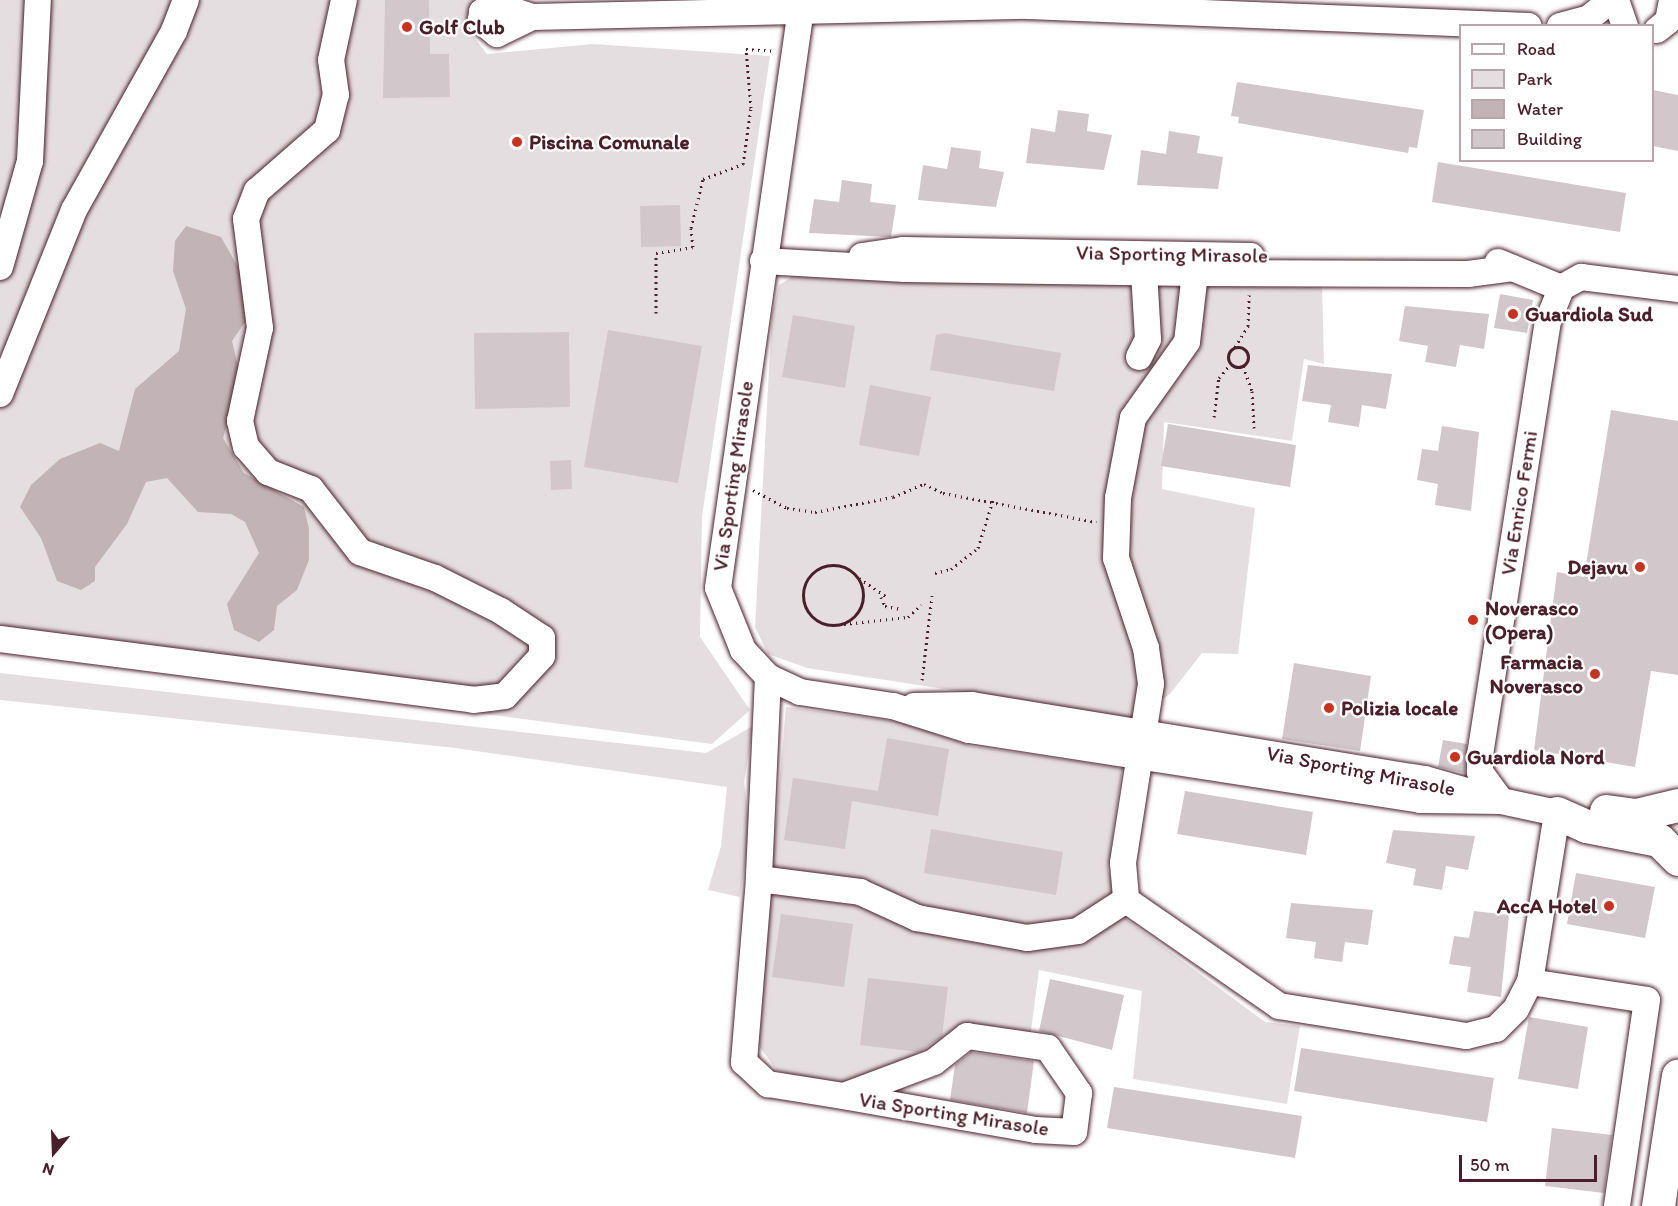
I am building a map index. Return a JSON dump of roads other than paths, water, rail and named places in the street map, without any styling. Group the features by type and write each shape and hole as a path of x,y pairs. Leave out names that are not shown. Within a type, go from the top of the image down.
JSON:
{"main road":[{"path":"1557,813 1589,808 1636,815 1678,805"},
{"path":"1557,813 1586,825 1659,840 1678,859"},
{"path":"1658,1206 1678,1076"}],"street":[{"path":"0,267 30,161 38,0"},
{"path":"0,394 74,210 174,31 186,0"},
{"path":"0,639 473,700 505,696 542,656 542,638 501,611 435,578 360,552 311,489 268,472 246,447 240,421 260,328 246,219 257,191 327,130 336,95 332,50 344,0"},
{"path":"1567,24 1589,18 1611,0"},
{"path":"1616,0 1624,24"},
{"path":"1673,0 1678,5"},
{"path":"1662,31 1668,21 1673,0"},
{"path":"532,17 609,7 801,9 1027,6 1479,24"},
{"name":"Via Sporting Mirasole","path":"801,9 731,484 718,588 743,650 768,677 800,692 893,706 969,730 1144,744 1420,800 1501,801"},
{"name":"Via Sporting Mirasole","path":"829,261 903,250 1469,260 1513,268 1561,288"},
{"name":"Via Sporting Mirasole","path":"763,261 829,261 905,269 1144,273 1468,274 1513,268"},
{"path":"1139,357 1148,339 1144,273"},
{"name":"Via Sporting Mirasole","path":"1126,900 1123,863 1144,744 1149,666 1121,587 1117,528 1123,456 1133,418 1187,342 1195,273"},
{"path":"1561,288 1572,280 1596,277 1678,289"},
{"name":"Via Enrico Fermi","path":"1501,801 1480,772 1480,755 1548,321 1561,288"},
{"name":"Via Sporting Mirasole","path":"768,677 759,879 744,1062 768,1084 1036,1130 1074,1132 1078,1093 1048,1047 967,1036 933,1062 844,1096"},
{"path":"759,879 860,892 917,918 1027,938 1078,931 1126,900 1279,1006 1467,1036 1496,1029 1516,1009 1530,982 1557,813 1501,801"},
{"path":"1530,982 1647,1000 1617,1206"}],"water":[{"path":"186,226 221,237 251,290 250,315 232,341 241,379 223,438 244,473 304,507 309,529 309,560 297,590 277,606 274,630 259,642 234,630 227,604 259,553 245,522 231,514 198,512 167,478 146,482 127,524 95,567 95,581 81,590 57,581 41,538 20,507 31,485 60,459 100,443 119,451 135,389 179,351 186,309 173,271 175,241"}],"place":[{"name":"Golf Club","path":"407,27"},
{"name":"Piscina Comunale","path":"517,142"},
{"name":"Guardiola Sud","path":"1513,314"},
{"name":"Dejavu","path":"1640,567"},
{"name":"Noverasco (Opera)","path":"1473,620"},
{"name":"Farmacia Noverasco","path":"1595,674"},
{"name":"Polizia locale","path":"1329,708"},
{"name":"Guardiola Nord","path":"1455,757"},
{"name":"AccA Hotel","path":"1609,906"}]}
